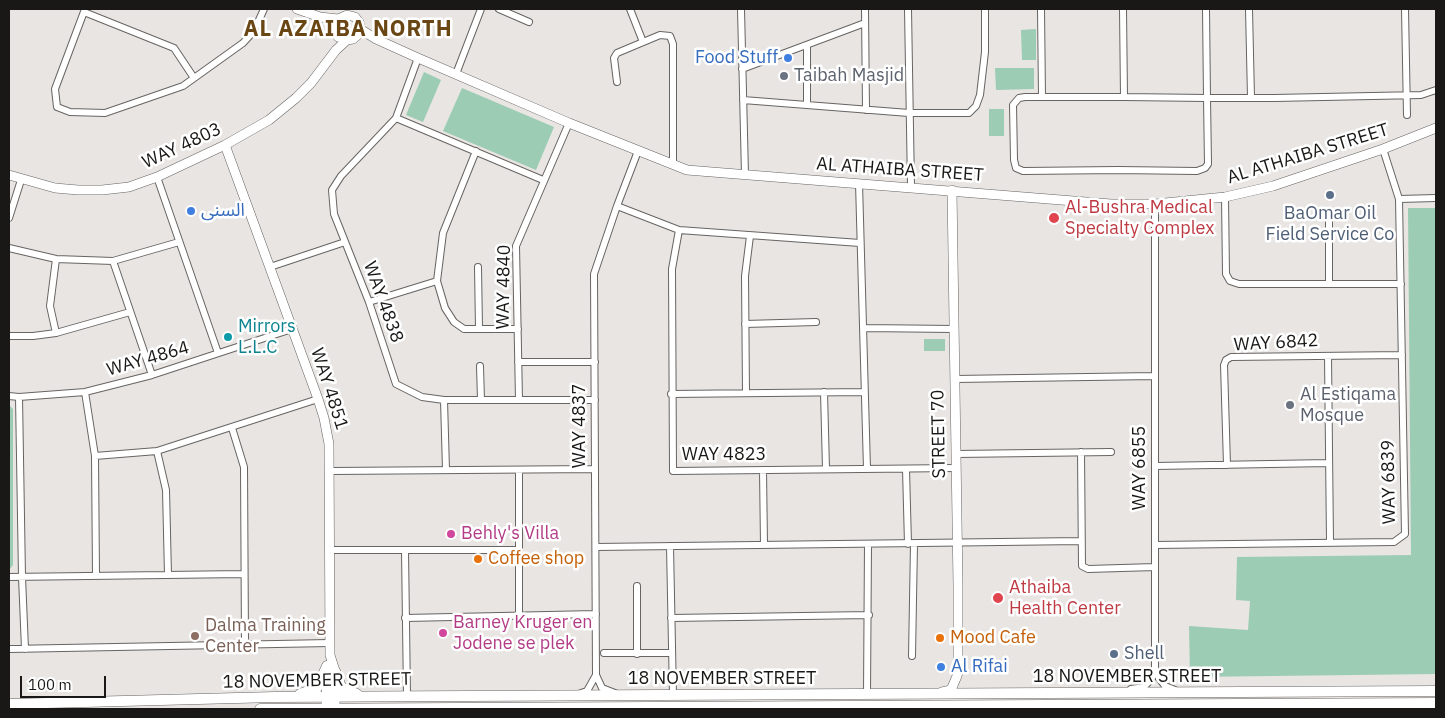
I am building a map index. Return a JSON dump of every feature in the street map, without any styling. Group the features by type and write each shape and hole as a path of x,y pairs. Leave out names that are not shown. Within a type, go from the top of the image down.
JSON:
{"main road":[{"path":"276,697 306,693 317,688 331,668 341,687 345,690 356,694 380,696"},
{"name":"18 NOVEMBER STREET","path":"9,704 380,696 1436,691"},
{"name":"18 NOVEMBER STREET","path":"260,709 1344,706 1436,703"}],"street":[{"path":"194,78 174,48 84,10 55,89 57,107 70,112 105,112 183,86 243,43 254,31 264,9"},
{"path":"297,9 320,17 338,19"},
{"path":"456,74 481,9"},
{"path":"499,9 529,22"},
{"path":"630,9 643,42"},
{"path":"741,9 745,174"},
{"path":"865,9 866,110"},
{"path":"908,9 911,187"},
{"path":"743,100 909,113 969,113 976,106 980,95 985,52 985,9"},
{"path":"1042,9 1042,97"},
{"path":"1124,9 1124,97"},
{"path":"1206,9 1207,98 1208,164 1201,171 1019,171 1014,165 1013,105 1018,98 1042,97 1124,97 1207,98 1250,98 1421,95 1436,90"},
{"path":"1249,9 1250,98"},
{"path":"1405,9 1407,116"},
{"path":"347,35 356,13"},
{"path":"347,35 335,24 344,15 356,13"},
{"path":"320,17 347,35"},
{"path":"742,69 865,23"},
{"name":"AL ATHAIBA STREET","path":"347,35 376,39 569,123 687,170 1111,204 1155,204 1225,197 1273,186 1384,149 1436,128"},
{"name":"WAY 4803","path":"9,175 21,180 55,188 102,190 129,187 157,177 225,145 269,120 296,98 311,82 347,35"},
{"path":"617,82 614,58 617,54 643,42 665,35 670,36 672,40 673,165"},
{"path":"807,46 807,105"},
{"name":"WAY 4838","path":"418,58 396,118 341,176 332,190 334,214 369,302 396,384 422,397 444,400 595,400"},
{"path":"396,118 544,180"},
{"name":"WAY 4840","path":"519,400 516,246 569,123"},
{"name":"WAY 4851","path":"225,145 318,399 330,444 331,709"},
{"name":"WAY 6839","path":"1155,545 1394,542 1405,534 1399,199 1384,149"},
{"path":"476,151 442,233 437,281 445,308 454,322 464,329 518,329"},
{"name":"WAY 4837","path":"596,675 594,274 638,151"},
{"path":"157,177 218,353"},
{"path":"9,218 21,180"},
{"path":"858,183 866,469"},
{"name":"STREET 70","path":"952,190 958,676"},
{"path":"1225,197 1226,274 1230,281 1239,284 1401,284"},
{"path":"1399,199 1436,198"},
{"name":"WAY 6855","path":"1155,204 1155,669"},
{"path":"617,206 679,230 860,243"},
{"path":"1328,284 1329,222"},
{"name":"WAY 4823","path":"679,230 672,269 672,471 956,468"},
{"path":"746,393 745,276 750,236"},
{"path":"9,248 56,259 113,261 180,242"},
{"path":"270,267 344,242"},
{"path":"56,259 50,306 56,332"},
{"path":"113,261 152,374"},
{"path":"478,267 479,329"},
{"path":"369,302 437,281"},
{"path":"9,336 34,336 56,332 130,312"},
{"path":"745,324 816,322"},
{"path":"863,328 954,329"},
{"name":"WAY 4864","path":"9,396 20,397 85,392 152,374 292,330"},
{"name":"WAY 6842","path":"1227,465 1224,366 1226,360 1231,358 1402,355"},
{"path":"1328,356 1330,542"},
{"path":"518,362 595,362"},
{"path":"480,366 481,400"},
{"path":"955,379 1154,376"},
{"path":"85,392 95,456 96,576"},
{"path":"824,392 826,470"},
{"path":"672,394 864,392"},
{"path":"20,397 22,577 25,649"},
{"path":"95,456 157,451 318,399"},
{"path":"444,400 446,470"},
{"path":"232,428 244,466 245,644"},
{"path":"157,451 166,490 168,575"},
{"path":"1081,452 1082,566 1085,568 1155,567"},
{"path":"956,454 1111,452"},
{"path":"1155,466 1329,463"},
{"path":"331,471 595,469"},
{"path":"906,469 911,544 912,656"},
{"path":"519,470 519,616"},
{"path":"763,470 764,545"},
{"path":"596,547 1081,541"},
{"path":"867,695 868,544"},
{"path":"670,546 673,696"},
{"path":"330,550 519,550"},
{"path":"405,550 407,696"},
{"path":"9,577 244,574"},
{"path":"637,586 637,654"},
{"path":"405,618 596,614"},
{"path":"671,618 869,615"},
{"path":"9,650 330,643"},
{"path":"604,654 672,653"},
{"path":"1155,669 1165,686 1176,690 1214,693"},
{"path":"1104,693 1144,687 1152,678 1155,669"},
{"path":"596,675 602,688 626,695"},
{"path":"573,696 587,691 596,675"},
{"path":"958,676 964,688 973,694"},
{"path":"932,694 951,690 958,676"}],"green space":[{"path":"1036,29 1036,60 1022,60 1021,30"},
{"path":"995,68 1034,68 1034,89 996,90"},
{"path":"424,72 441,80 423,122 406,115"},
{"path":"462,88 554,127 536,170 443,131"},
{"path":"989,109 1004,109 1004,136 989,136"},
{"path":"1408,208 1436,208 1436,674 1190,677 1189,626 1248,630 1250,601 1236,600 1237,557 1411,555"},
{"path":"924,339 945,339 945,351 924,351"},
{"path":"9,405 13,409 13,565 9,570"}],"place":[{"name":"Food Stuff","path":"788,58"},
{"name":"Taibah Masjid","path":"784,76"},
{"name":"BaOmar Oil Field Service Co","path":"1330,195"},
{"name":"السنى","path":"191,211"},
{"name":"Al-Bushra Medical Specialty Complex","path":"1054,218"},
{"name":"Mirrors L.L.C","path":"228,337"},
{"name":"Al Estiqama Mosque","path":"1290,405"},
{"name":"Behly's Villa","path":"451,534"},
{"name":"Coffee shop","path":"478,559"},
{"name":"Athaiba Health Center","path":"998,598"},
{"name":"Barney Kruger en Jodene se plek","path":"443,633"},
{"name":"Dalma Training Center","path":"195,636"},
{"name":"Mood Cafe","path":"940,638"},
{"name":"Shell","path":"1114,654"},
{"name":"Al Rifai","path":"941,667"}],"district":[{"name":"AL AZAIBA NORTH","path":"348,30"}]}
